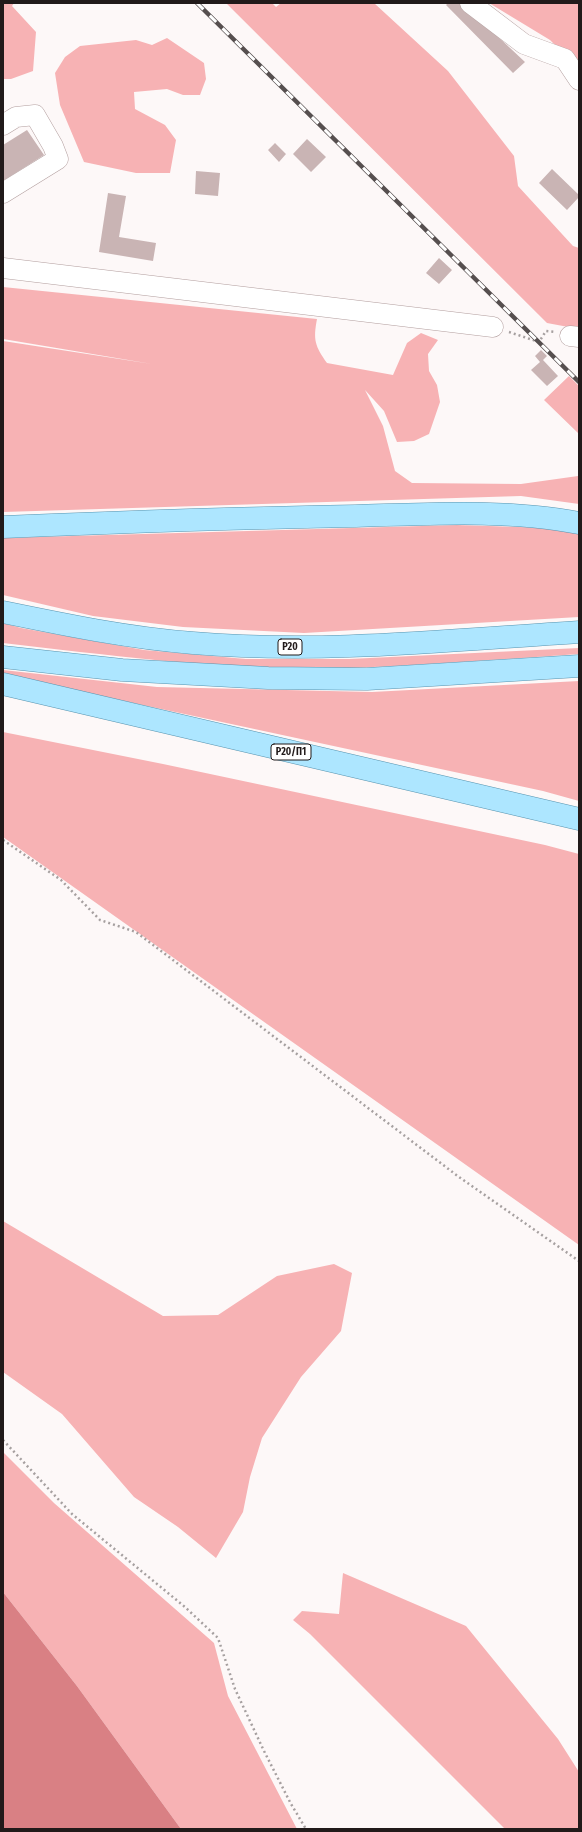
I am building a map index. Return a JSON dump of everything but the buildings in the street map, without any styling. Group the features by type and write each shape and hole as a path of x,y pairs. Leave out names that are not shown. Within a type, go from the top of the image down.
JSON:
{"main road":[{"path":"3,527 207,518 459,514 552,518 579,523"},
{"name":"Р20","path":"3,612 107,633 194,643 298,648 579,632"},
{"path":"3,657 122,670 306,678 367,679 579,666"},
{"name":"Р20/П1","path":"3,684 579,819"}],"street":[{"path":"470,3 524,44 565,59 579,80"},
{"path":"3,125 16,118 35,115 53,146 58,159 3,193"},
{"path":"3,268 493,327"}],"path":[{"path":"493,327 539,342 546,331 557,332 575,337"},
{"path":"3,840 61,880 100,920 136,932 459,1177 579,1261"},
{"path":"3,1440 72,1514 185,1607 218,1638 234,1689 281,1784 306,1829"}],"shaded area":[{"path":"3,3 14,3 12,6 36,32 33,71 11,79 3,79"},
{"path":"226,3 272,3 276,7 281,3 374,3 448,71 514,156 518,186 573,246 579,248 579,329 547,323"},
{"path":"489,3 579,3 579,69 550,40"},
{"path":"167,38 204,63 206,79 200,95 183,95 167,89 134,92 135,109 165,125 176,140 170,173 136,173 84,162 60,105 55,73 65,57 80,46 136,40 152,45"},
{"path":"3,287 317,319 315,338 320,352 327,363 393,375 407,343 421,333 438,340 428,354 429,371 437,385 440,402 429,434 414,441 397,442 384,411 365,390 383,426 395,471 412,483 521,484 578,476 579,504 521,496 3,512 3,341 152,364 3,339"},
{"path":"569,376 579,386 579,434 544,400"},
{"path":"457,525 550,528 579,534 579,617 304,633 183,627 93,616 3,595 3,538"},
{"path":"3,623 21,628 144,650 246,659 349,659 579,648 579,654 436,664 350,668 263,668 133,658 3,643"},
{"path":"3,670 157,687 372,692 579,681 579,801 543,791 3,675"},
{"path":"3,732 163,764 545,845 579,854 579,1245 3,837"},
{"path":"3,1221 163,1316 218,1315 277,1276 334,1264 352,1273 341,1331 301,1377 262,1438 250,1477 243,1512 216,1558 178,1527 134,1497 62,1414 3,1372"},
{"path":"3,1452 54,1503 214,1643 228,1696 297,1829 181,1829 77,1686 3,1592"},
{"path":"343,1573 466,1626 558,1739 579,1772 579,1829 505,1829 310,1634 293,1620 302,1611 339,1614"},
{"path":"3,1592 77,1686 181,1829 3,1829"}],"railway":[{"path":"197,3 579,382"}]}
